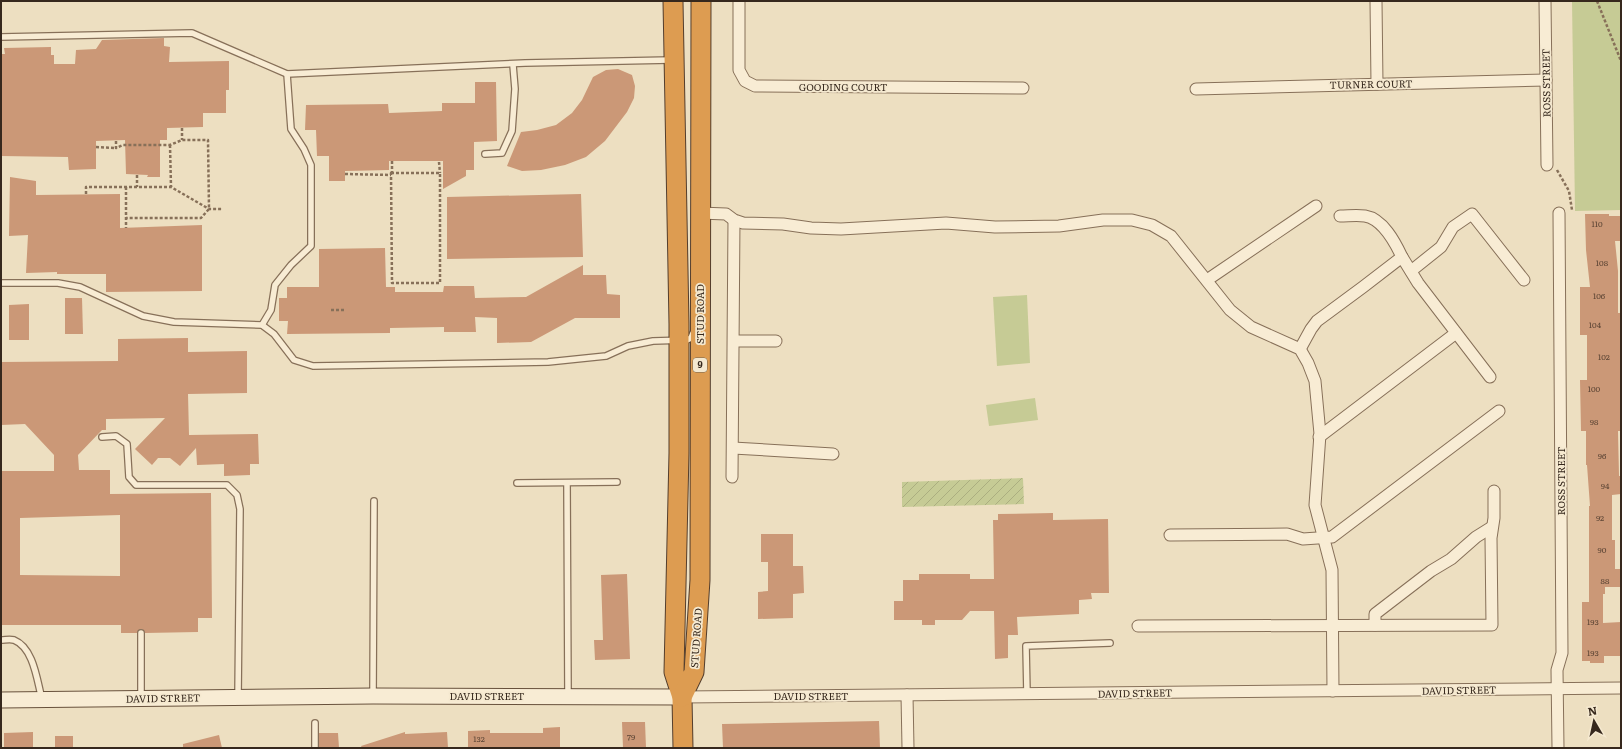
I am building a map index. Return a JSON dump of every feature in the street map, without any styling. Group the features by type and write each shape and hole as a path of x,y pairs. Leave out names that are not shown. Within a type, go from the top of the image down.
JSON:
{"highway":[{"name":"STUD ROAD","path":"673,1 679,340 679,461 674,672 682,697 683,748"},
{"name":"STUD ROAD","path":"682,697 694,672 700,580 699,228 701,1"}],"main road":[{"name":"DAVID STREET","path":"1,700 373,696 682,697"}],"street":[{"name":"GOODING COURT","path":"739,1 739,70 745,80 755,86 1023,88"},
{"path":"1376,1 1377,84"},
{"name":"ROSS STREET","path":"1545,1 1547,165"},
{"name":"TURNER COURT","path":"1196,89 1546,80"},
{"path":"1207,280 1316,206"},
{"name":"ROSS STREET","path":"1558,748 1557,670 1562,653 1559,213"},
{"path":"699,228 726,214 734,220 743,223 782,224 811,228 841,229 946,223 995,227 1059,226 1103,220 1132,220 1152,225 1171,236 1230,310 1264,334 1300,349 1315,380 1319,438 1315,505 1332,570 1333,691"},
{"path":"1411,271 1441,247 1453,226 1472,214 1524,280"},
{"path":"1340,216 1366,216 1378,222 1396,245 1418,283 1490,377"},
{"path":"732,478 734,220"},
{"path":"1300,349 1310,329 1317,321 1402,257"},
{"path":"1319,438 1456,333"},
{"path":"734,341 776,341"},
{"path":"1170,535 1287,534 1303,539 1332,537 1499,411"},
{"path":"733,448 833,454"},
{"path":"1138,626 1492,626 1492,527 1494,518 1494,491"},
{"path":"1374,625 1375,614 1431,570 1451,559 1476,537 1492,527"},
{"name":"DAVID STREET","path":"682,697 1621,688"},
{"path":"907,695 908,748"}],"lane":[{"path":"1,37 192,33 287,74 514,65 525,63 674,60"},
{"path":"485,154 502,153 512,131 515,89 514,65"},
{"path":"262,325 271,310 275,285 291,265 311,246 311,166 304,149 291,129 287,74"},
{"path":"1,283 58,283 80,287 143,316 174,322 262,325 274,334 294,360 313,366 568,361 606,356 628,346 653,341 687,340 693,335 693,328"},
{"path":"102,437 116,436 127,444 129,478 136,485 227,485 237,495 240,509 238,698"},
{"path":"517,484 617,482"},
{"path":"567,483 568,696"},
{"path":"373,696 374,501"},
{"path":"141,633 141,699"},
{"path":"1,640 13,640 25,648 34,668 42,700"},
{"path":"1027,694 1026,646 1110,642"},
{"path":"315,723 315,748"}],"path":[{"path":"1597,1 1621,61"},
{"path":"182,128 182,140"},
{"path":"96,147 116,148 123,145 170,144 182,140 208,140 209,208 201,218 126,218"},
{"path":"116,141 116,148"},
{"path":"170,144 171,187"},
{"path":"392,161 392,283 440,283 439,162"},
{"path":"1547,165 1554,165 1562,177 1571,196 1572,210"},
{"path":"345,174 440,173"},
{"path":"137,175 137,187"},
{"path":"86,194 86,187 171,187 209,208 222,209"},
{"path":"126,187 126,228"},
{"path":"331,310 344,310"}],"green space":[{"path":"1572,1 1621,1 1621,210 1575,211"},
{"path":"1027,295 1030,363 997,366 993,297"},
{"path":"1035,398 1038,420 989,426 986,405"},
{"path":"1023,478 1024,504 902,507 902,482"}],"building":[{"path":"164,38 164,46 170,47 169,62 229,61 229,90 226,90 226,113 203,113 203,127 167,128 167,140 160,140 160,177 126,174 125,140 96,141 96,169 69,170 68,157 1,156 1,54 5,54 4,48 51,47 51,55 54,55 54,64 75,64 76,50 96,49 102,40"},
{"path":"618,69 632,75 635,86 634,98 627,112 605,141 586,157 565,165 541,170 522,171 507,166 521,132 556,125 572,113 582,100 593,77 606,70"},
{"path":"475,82 496,82 497,141 474,142 474,170 466,170 466,176 443,189 443,161 389,161 389,170 345,171 345,181 329,181 329,156 317,156 316,130 305,130 306,105 388,104 389,113 442,111 442,103 475,103"},
{"path":"10,177 36,181 36,195 120,194 120,228 202,225 202,291 106,292 106,274 57,274 57,272 26,273 28,235 9,236"},
{"path":"581,194 583,257 447,259 447,197"},
{"path":"1585,214 1609,214 1609,216 1621,216 1621,241 1615,241 1618,271 1618,313 1621,313 1621,431 1618,431 1621,494 1612,495 1612,540 1615,540 1615,569 1621,569 1621,587 1605,587 1605,594 1603,594 1603,623 1621,622 1621,656 1604,656 1604,663 1590,663 1590,661 1582,661 1582,602 1589,602 1590,506 1586,465 1586,431 1581,431 1580,380 1587,380 1587,335 1580,335 1580,287 1590,287 1586,250"},
{"path":"385,248 386,287 395,287 395,292 443,292 444,286 474,286 475,298 526,297 583,265 583,275 606,275 607,294 620,295 620,318 575,318 531,342 497,343 497,318 475,317 476,332 444,332 444,327 390,328 390,333 287,334 288,321 279,321 279,298 287,298 287,287 319,287 319,249"},
{"path":"65,298 82,298 83,334 65,334"},
{"path":"29,304 29,340 9,340 9,305"},
{"path":"188,338 188,352 247,351 247,393 188,394 189,435 258,434 259,464 250,464 250,475 224,476 224,464 197,465 196,448 180,466 170,458 158,458 152,465 135,449 165,418 106,419 106,430 102,430 78,455 79,470 110,470 110,494 211,493 212,618 198,618 198,632 145,633 141,629 137,633 121,633 121,625 1,625 1,471 54,471 54,455 25,424 1,425 1,362 118,361 118,339","holes":["120,515 120,576 20,575 20,518"]},
{"path":"1053,513 1053,520 1108,519 1109,593 1091,593 1092,599 1079,600 1079,614 1017,617 1018,635 1008,635 1008,658 995,659 994,611 970,611 962,620 935,620 935,625 922,625 922,620 894,620 894,601 903,601 903,580 919,580 919,574 970,574 970,579 994,579 993,520 998,520 998,514"},
{"path":"761,534 793,534 793,566 803,566 804,593 793,594 793,618 758,619 758,592 768,591 768,562 761,562"},
{"path":"627,574 630,659 595,660 594,640 603,640 601,575"},
{"path":"879,721 880,748 723,748 722,724"},
{"path":"622,722 645,722 646,748 623,748"},
{"path":"560,727 560,748 468,748 468,731 490,730 490,733 543,733 543,728"},
{"path":"33,732 33,748 4,748 4,733"},
{"path":"405,732 405,734 447,732 448,748 362,748 361,746"},
{"path":"319,733 338,733 339,748 319,748"},
{"path":"219,735 222,748 183,748 183,744"},
{"path":"55,736 73,736 73,748 55,748"}]}
